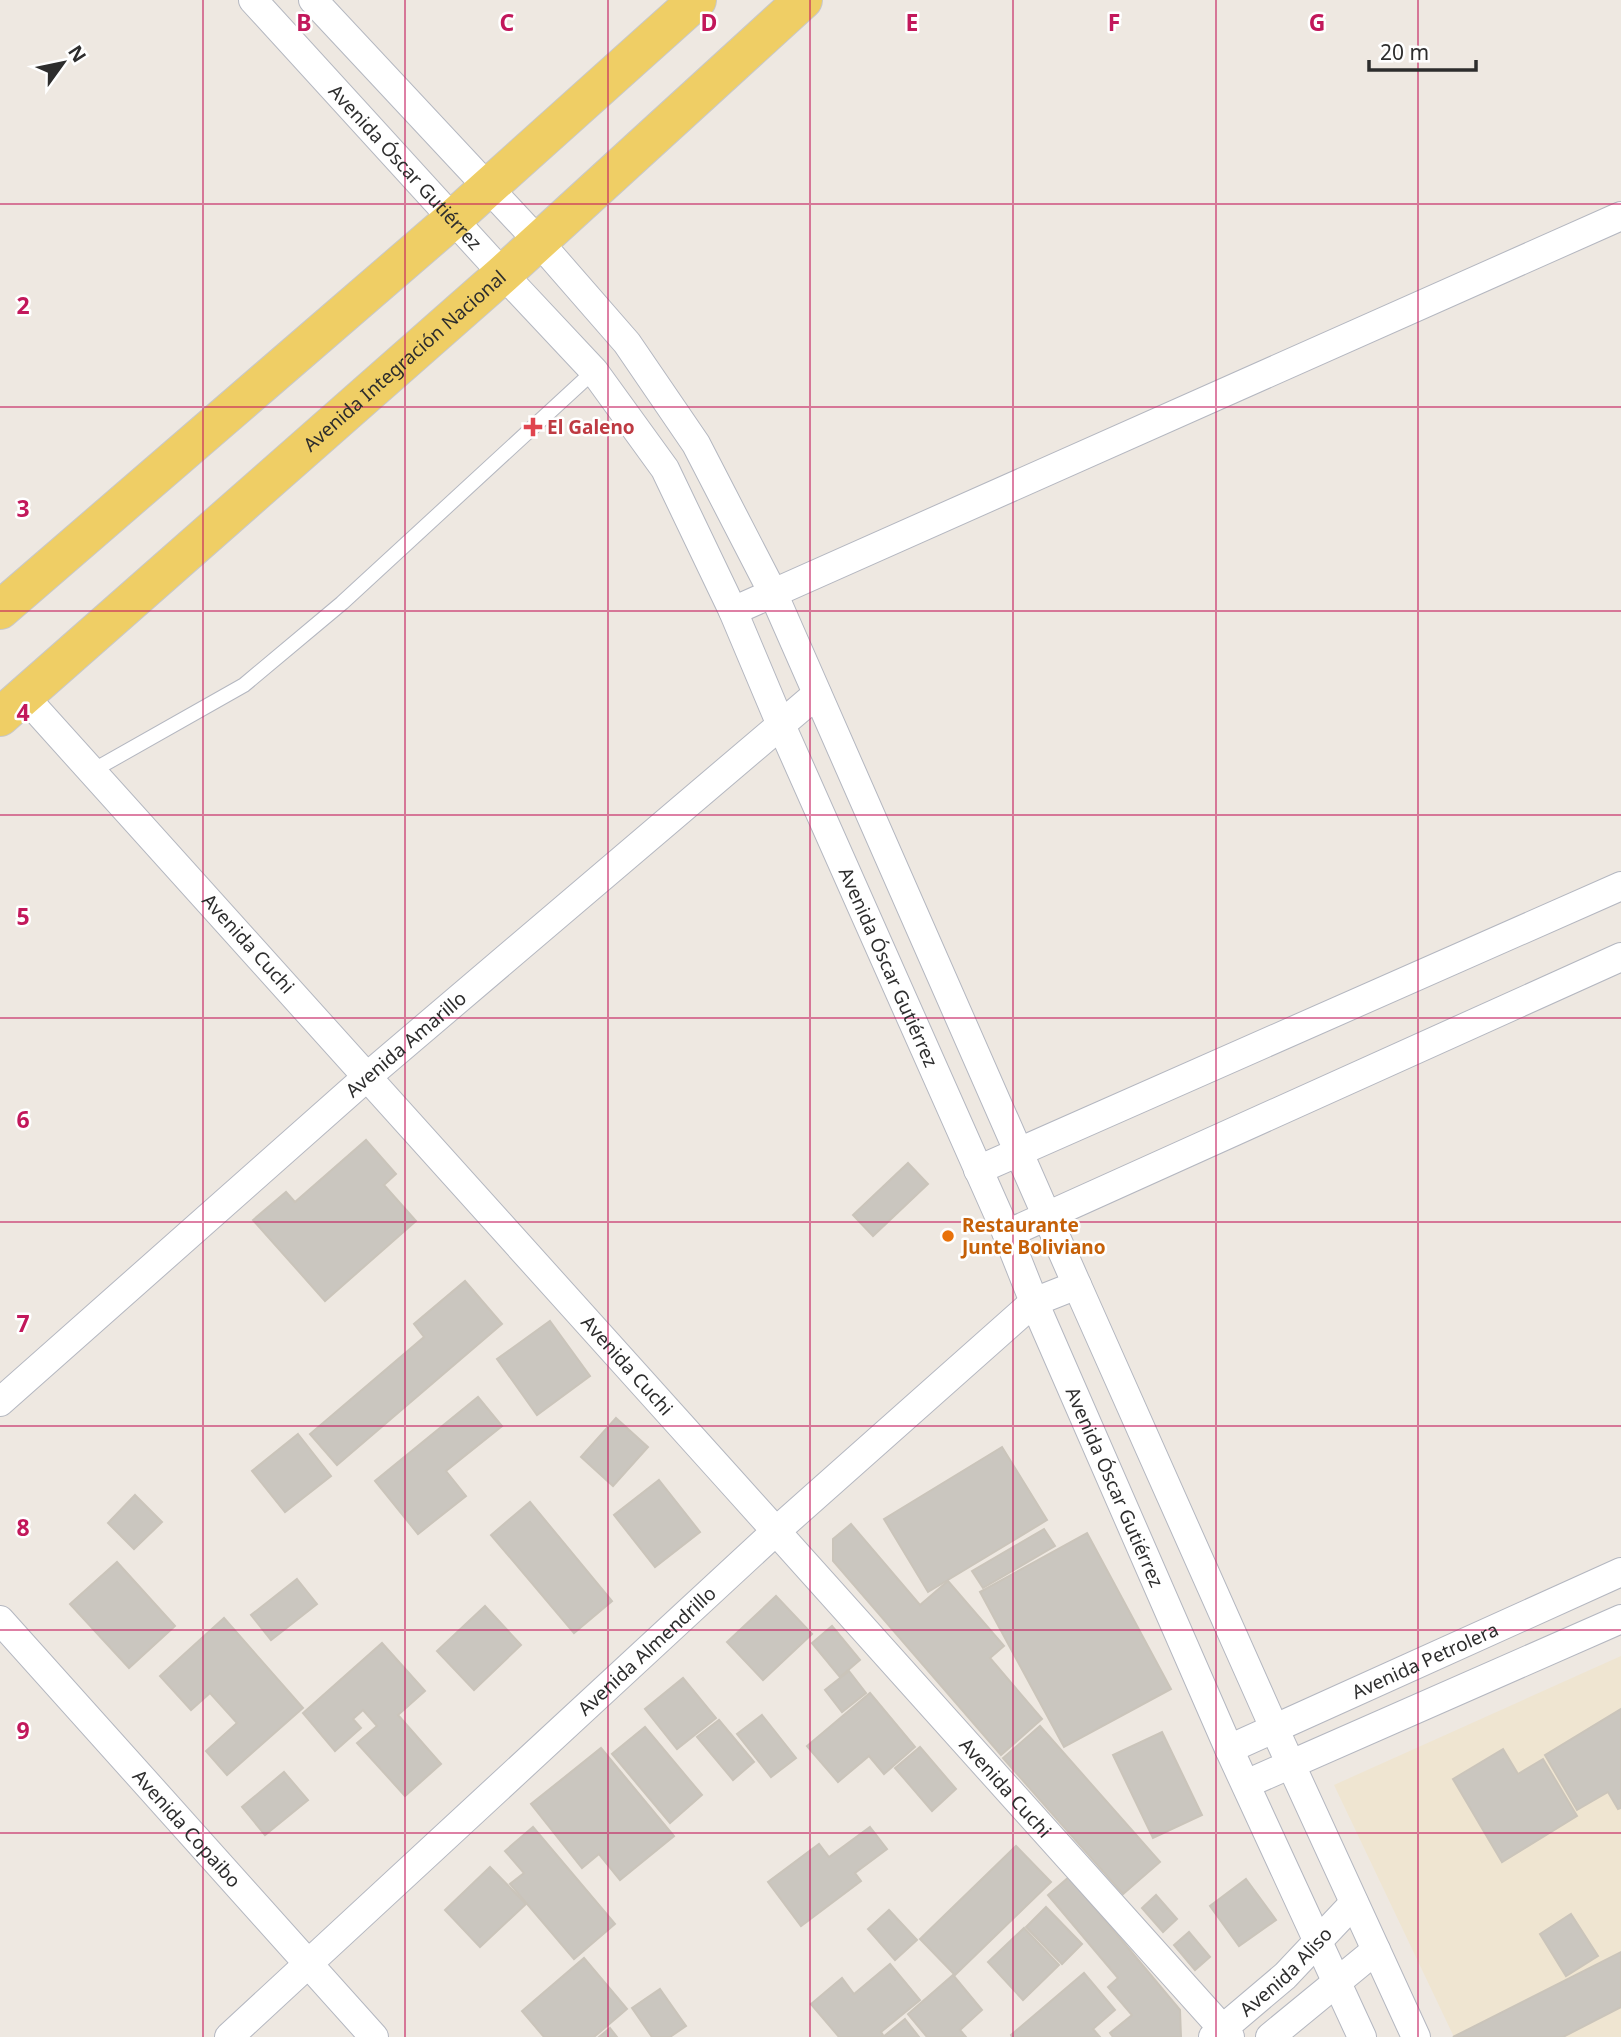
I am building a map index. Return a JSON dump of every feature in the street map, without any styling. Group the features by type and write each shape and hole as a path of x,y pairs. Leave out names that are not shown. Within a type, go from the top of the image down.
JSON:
{"main road":[{"path":"0,610 453,219 697,0"},
{"name":"Avenida Integración Nacional","path":"12,706 539,242 803,0"}],"street":[{"name":"Avenida Óscar Gutiérrez","path":"253,0 594,371 665,468 733,611 1007,1234 1034,1302 1229,1749 1362,2037"},
{"path":"313,0 539,242 627,343 695,444 773,593 1046,1216 1275,1730 1416,2037"},
{"path":"733,611 1621,216"},
{"name":"Avenida Amarillo","path":"0,1402 369,1076 817,694"},
{"name":"Avenida Cuchi","path":"12,706 92,771 369,1076 1222,2034"},
{"path":"978,1170 1621,886"},
{"path":"1007,1234 1621,957"},
{"name":"Avenida Almendrillo","path":"229,2037 775,1532 1034,1302 1077,1285"},
{"name":"Avenida Petrolera","path":"1229,1749 1621,1572"},
{"path":"1247,1784 1621,1619"},
{"name":"Avenida Copaibo","path":"0,1620 374,2037"},
{"name":"Avenida Aliso","path":"1222,2034 1285,1976 1354,1903"},
{"name":"Avenida Aliso","path":"1270,2037 1376,1950"}],"lane":[{"path":"92,771 243,685 342,603 594,371"}],"shaded area":[{"path":"1621,1656 1621,2037 1454,2037 1334,1785"}],"building":[{"path":"366,1140 396,1174 384,1185 416,1221 325,1301 253,1220 286,1192 295,1202"},
{"path":"908,1163 928,1184 873,1236 853,1215"},
{"path":"465,1281 502,1324 337,1465 310,1434 424,1337 414,1324"},
{"path":"550,1321 590,1376 537,1415 497,1359"},
{"path":"478,1397 502,1426 446,1471 466,1496 418,1534 375,1481"},
{"path":"616,1418 648,1447 613,1486 581,1457"},
{"path":"298,1434 331,1476 285,1512 252,1471"},
{"path":"1002,1447 1047,1520 928,1592 884,1519"},
{"path":"659,1480 700,1532 655,1567 614,1515"},
{"path":"135,1495 162,1522 134,1549 108,1523"},
{"path":"530,1502 612,1601 574,1633 491,1535"},
{"path":"851,1524 920,1605 948,1581 1004,1646 990,1658 1042,1719 1001,1755 833,1561 833,1539"},
{"path":"1044,1529 1055,1546 983,1588 972,1571"},
{"path":"1087,1533 1171,1689 1064,1747 980,1592"},
{"path":"117,1562 175,1626 129,1668 70,1604"},
{"path":"297,1579 317,1604 271,1640 251,1615"},
{"path":"776,1596 812,1634 763,1680 727,1642"},
{"path":"485,1606 521,1645 474,1690 437,1651"},
{"path":"224,1618 303,1708 227,1775 206,1751 237,1723 210,1693 191,1710 160,1676"},
{"path":"832,1626 860,1660 840,1677 812,1643"},
{"path":"382,1643 425,1691 398,1715 441,1764 405,1796 357,1743 377,1726 363,1710 353,1719 361,1728 335,1751 303,1713"},
{"path":"849,1671 866,1693 842,1712 825,1690"},
{"path":"683,1678 716,1718 677,1749 645,1709"},
{"path":"870,1693 915,1747 884,1774 869,1756 838,1782 807,1746"},
{"path":"1621,1709 1621,1808 1618,1809 1608,1792 1577,1810 1545,1755"},
{"path":"762,1715 796,1758 771,1777 737,1734"},
{"path":"719,1720 754,1762 733,1780 697,1737"},
{"path":"1040,1726 1160,1862 1123,1894 1003,1758"},
{"path":"645,1727 702,1795 670,1823 612,1754"},
{"path":"1162,1732 1202,1815 1153,1838 1113,1755"},
{"path":"920,1747 956,1789 932,1811 895,1768"},
{"path":"601,1748 674,1836 620,1880 599,1854 582,1868 531,1804"},
{"path":"1503,1749 1518,1774 1543,1759 1577,1816 1502,1862 1453,1779"},
{"path":"284,1772 308,1800 265,1835 242,1807"},
{"path":"533,1827 615,1924 574,1959 510,1884 524,1873 505,1851"},
{"path":"870,1827 887,1849 855,1873 861,1881 801,1926 768,1882 819,1844 829,1857"},
{"path":"1016,1846 1051,1882 955,1975 920,1939"},
{"path":"490,1867 526,1904 480,1947 445,1910"},
{"path":"1069,1877 1180,2010 1181,2037 1113,2037 1110,2033 1132,2015 1108,1987 1118,1978 1048,1895"},
{"path":"1246,1879 1276,1920 1239,1946 1210,1906"},
{"path":"1156,1895 1177,1919 1163,1932 1142,1908"},
{"path":"1046,1907 1082,1944 1062,1964 1026,1927"},
{"path":"889,1910 917,1940 895,1960 868,1929"},
{"path":"1571,1914 1598,1956 1566,1976 1540,1934"},
{"path":"1024,1928 1059,1965 1023,2000 988,1962"},
{"path":"1189,1932 1210,1957 1195,1970 1174,1945"},
{"path":"1621,1952 1621,2007 1563,2037 1453,2037"},
{"path":"584,1958 627,2009 594,2037 544,2037 522,2011"},
{"path":"890,1964 920,2000 881,2032 881,2037 839,2037 811,2004 842,1978 854,1994"},
{"path":"1084,1973 1115,2010 1093,2029 1100,2037 1012,2037 1011,2035"},
{"path":"953,1975 982,2010 960,2030 966,2037 927,2037 908,2014"},
{"path":"660,1989 686,2026 670,2037 652,2037 632,2008"},
{"path":"905,2019 919,2037 883,2037"},
{"path":"610,2028 617,2037 599,2037"}],"place":[{"name":"El Galeno","path":"533,427"},
{"name":"Restaurante Junte Boliviano","path":"948,1236"}]}
